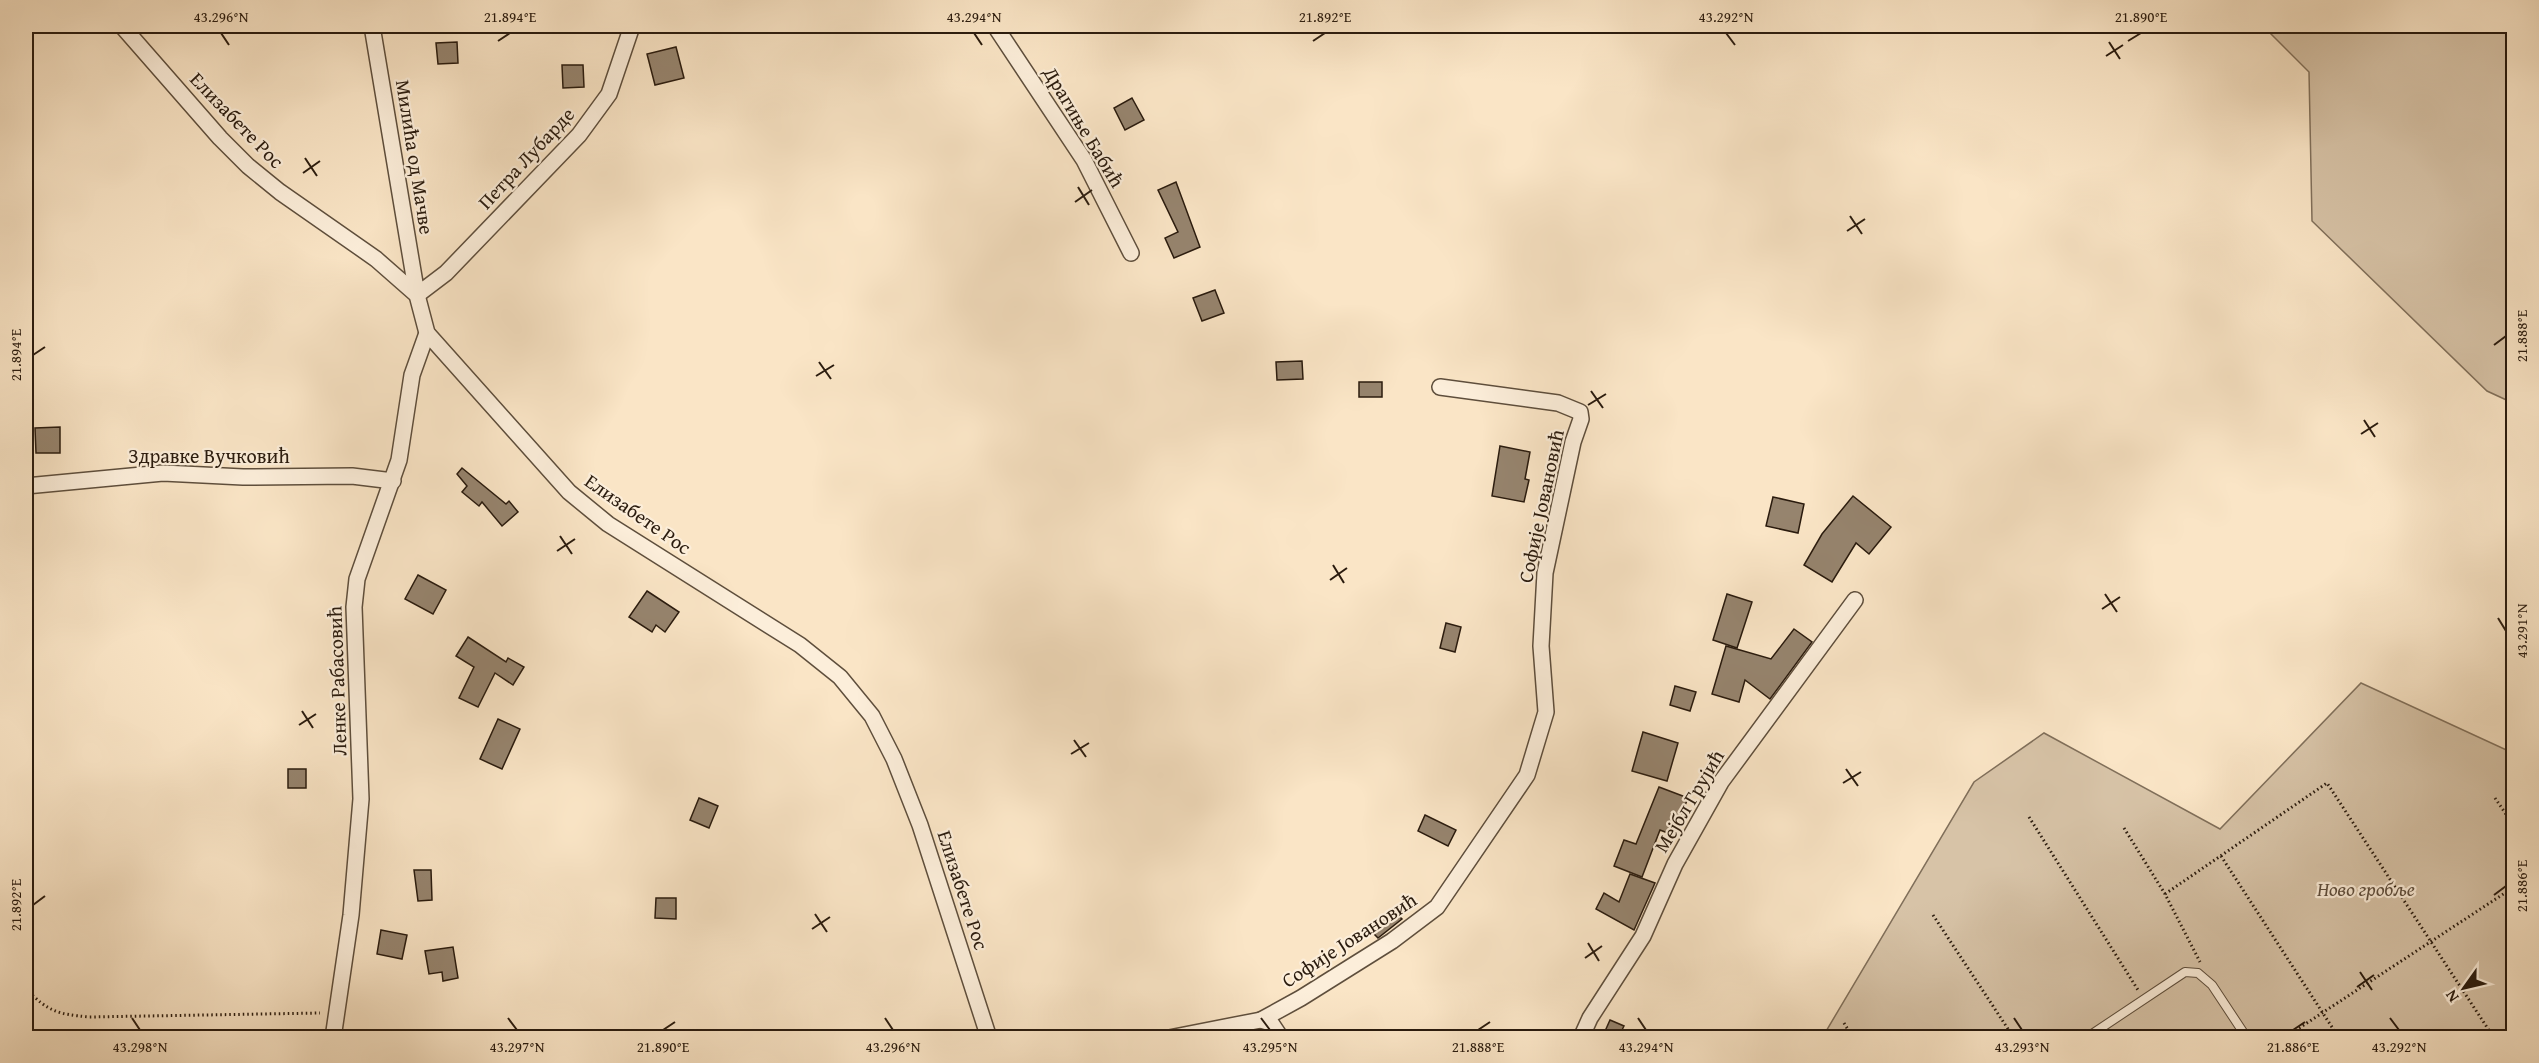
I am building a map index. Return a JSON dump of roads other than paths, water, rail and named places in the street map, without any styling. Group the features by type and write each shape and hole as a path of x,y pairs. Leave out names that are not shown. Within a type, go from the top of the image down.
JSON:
{"street":[{"name":"Елизабете Рос","path":"122,26 220,138 248,166 280,192 376,259 417,295 427,333 569,492 608,524 800,645 840,677 872,716 894,759 920,825 988,1038"},
{"name":"Милића од Мачве","path":"372,26 417,295"},
{"name":"Петра Лубарде","path":"417,295 446,273 579,135 609,94 632,26"},
{"name":"Драгиње Бабић","path":"995,26 1084,160 1131,253"},
{"name":"Ленке Рабасовић","path":"333,1038 351,915 361,799 354,607 357,579 399,460 412,375 427,333"},
{"name":"Софије Јовановић","path":"1261,1020 1301,998 1392,941 1437,906 1527,775 1546,712 1540,646 1545,573 1573,442 1581,419 1580,412 1558,403 1440,387"},
{"name":"Здравке Вучковић","path":"26,486 163,473 243,477 352,476 393,481"},
{"name":"Мејбл Грујић","path":"1581,1038 1590,1018 1643,936 1675,864 1721,782 1855,600"},
{"path":"1168,1038 1261,1020 1271,1023 1281,1038"}],"lane":[{"path":"2086,1038 2185,972 2198,973 2212,985 2247,1038"}],"park label":[{"name":"Ново гробље","path":"2366,889"}]}
